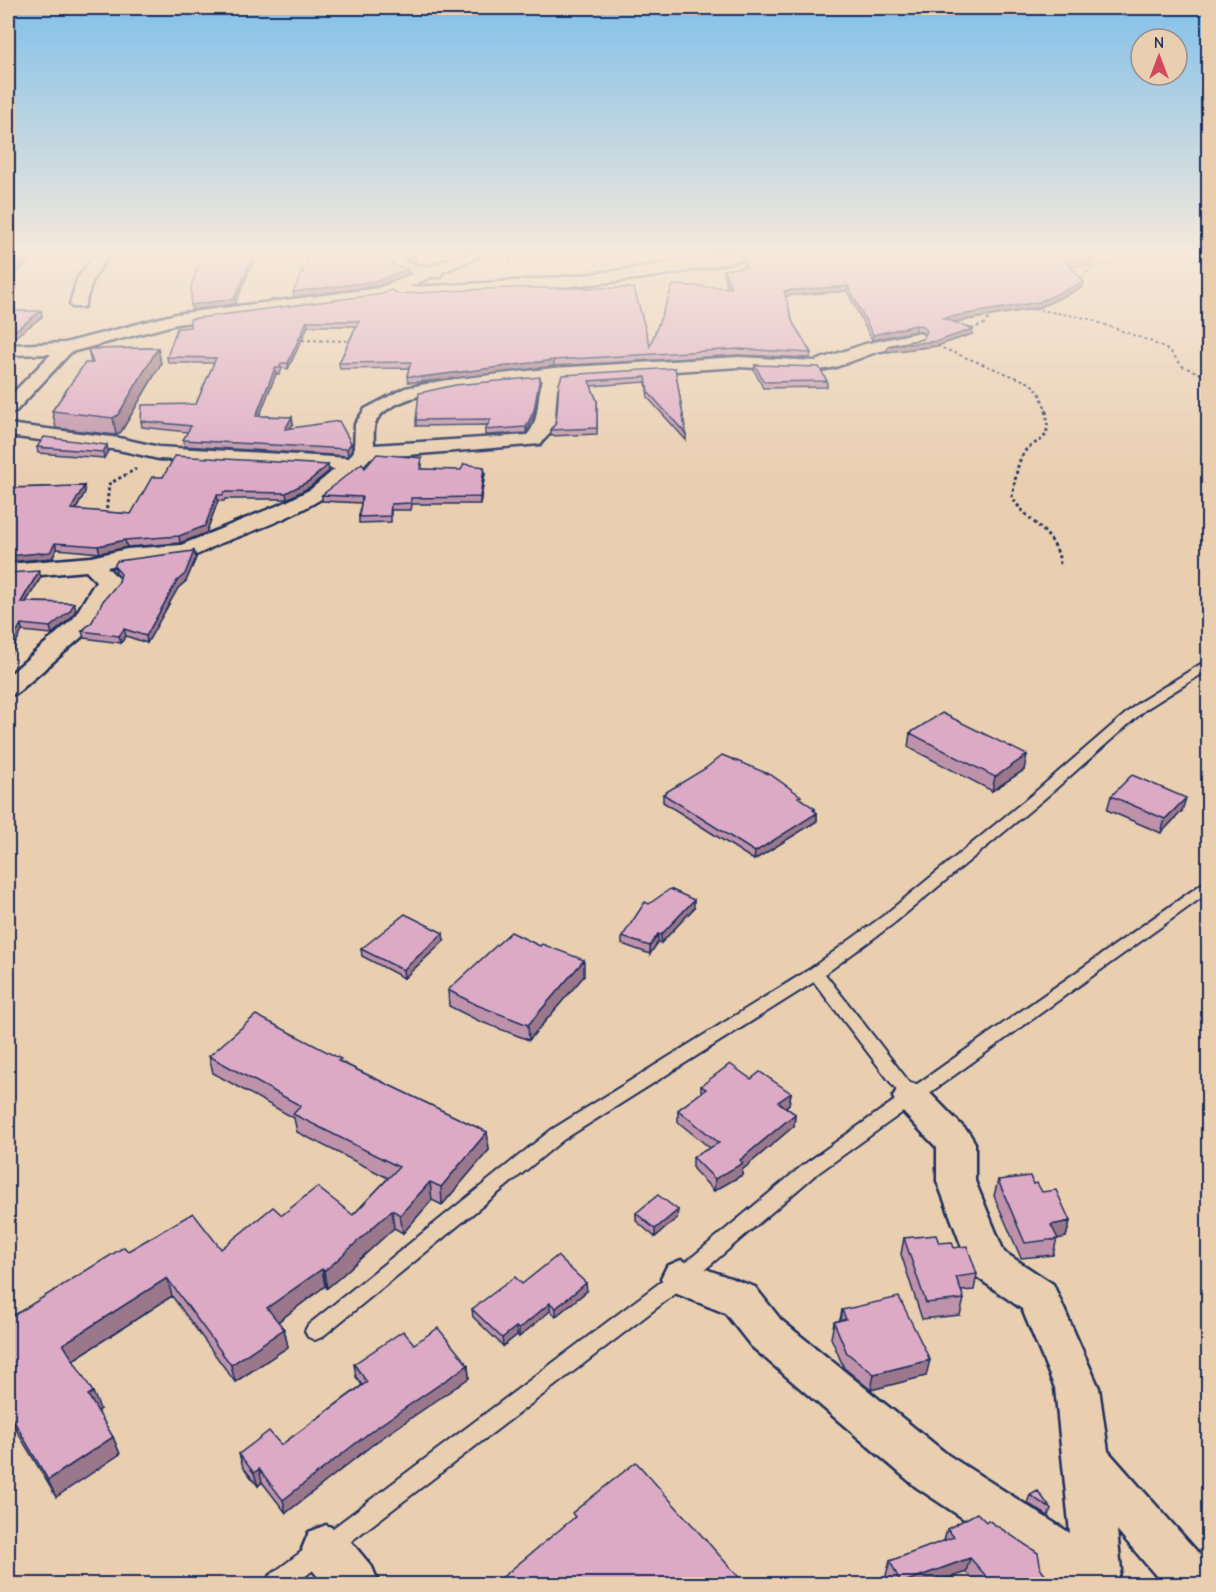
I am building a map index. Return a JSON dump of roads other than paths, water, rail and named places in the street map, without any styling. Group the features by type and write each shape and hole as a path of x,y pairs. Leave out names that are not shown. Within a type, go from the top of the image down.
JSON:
{"street":[{"path":"8,350 65,348 137,329"},
{"path":"8,571 90,564 127,556 162,555 187,551 213,538 241,529 291,507 318,493 359,458 365,424 372,413 405,393 447,385 554,373 739,362 815,366 871,348 925,338"},
{"path":"8,408 65,348"},
{"path":"8,430 119,444 159,453 359,458 533,440 544,429 548,389 554,373"},
{"path":"8,688 83,623 92,604 103,594 108,580 90,564"},
{"path":"911,1097 956,1143 956,1181 988,1263 1038,1297 1077,1388 1087,1460 1097,1569 1084,1584"},
{"path":"681,1278 740,1300 766,1334 932,1472 1057,1552 1062,1584"},
{"path":"1087,1460 1194,1584"},
{"path":"326,1549 355,1584"}],"lane":[{"path":"315,1331 557,1135 816,973 897,913 1039,796 1142,706 1209,665"},
{"path":"277,1584 681,1278 808,1172 1209,886"},
{"path":"816,973 911,1097"}]}
